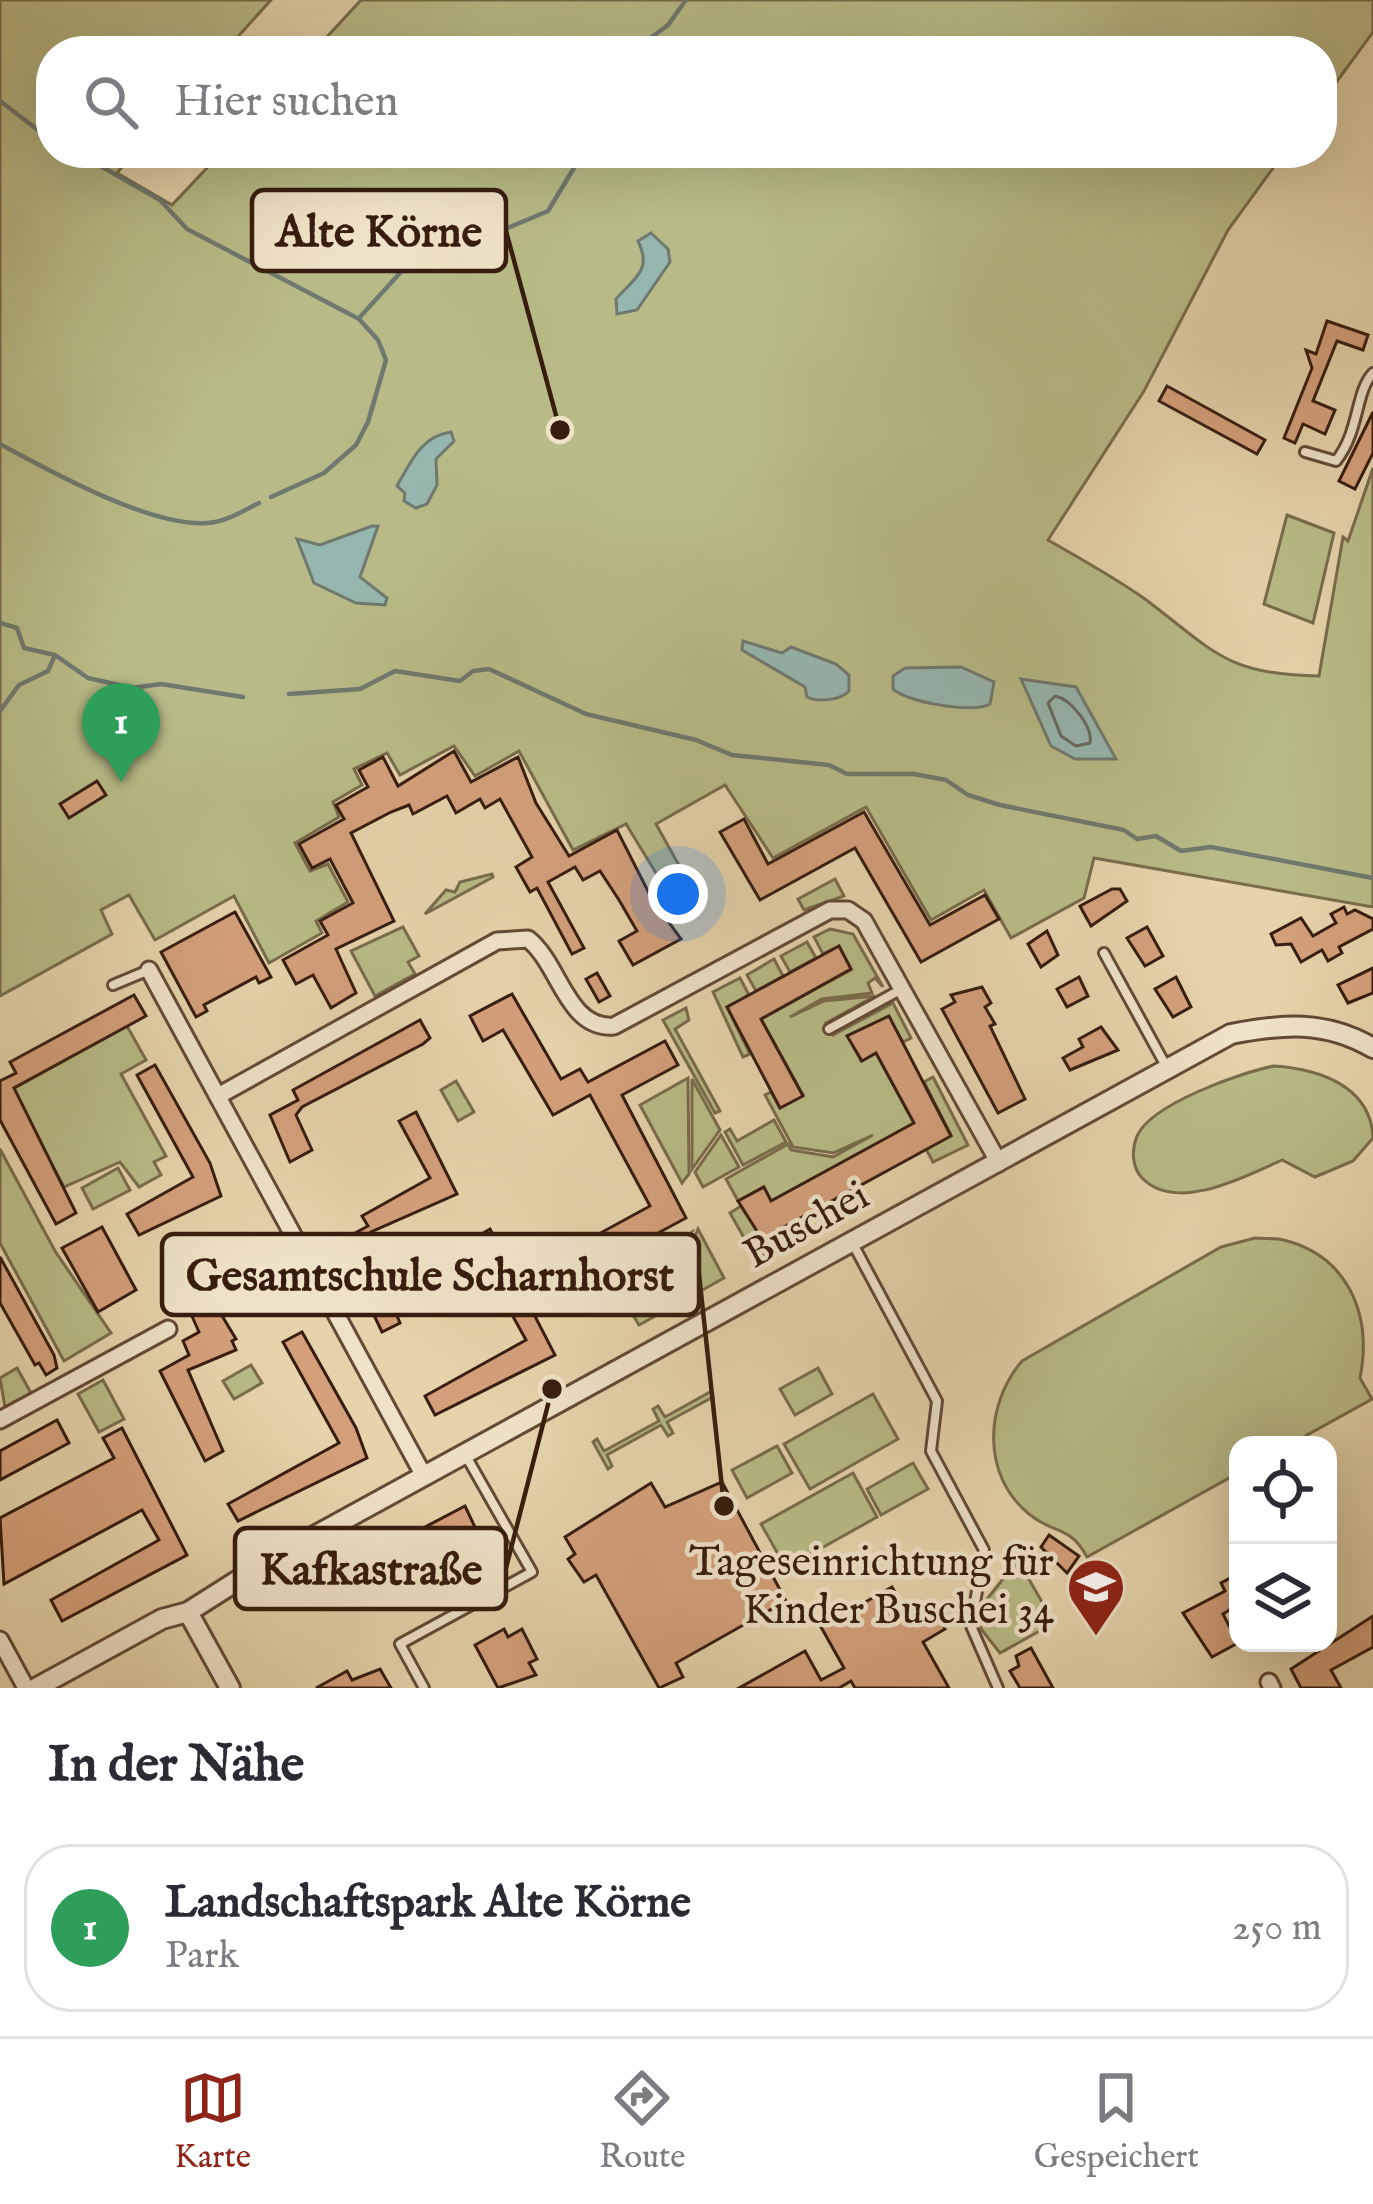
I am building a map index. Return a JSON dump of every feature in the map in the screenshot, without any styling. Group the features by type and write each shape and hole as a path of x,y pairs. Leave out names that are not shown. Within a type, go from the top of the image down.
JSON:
{"street":[{"path":"218,1096 497,940 528,939 542,950 579,1015 601,1027 628,1020 830,910 848,910 864,921 999,1163"},
{"path":"149,970 424,1476"},
{"name":"Buschei","path":"36,1688 162,1619 188,1612 216,1591 1231,1034 1282,1024 1337,1030 1373,1048"},
{"path":"0,1420 168,1329"},
{"path":"188,1612 230,1688"},
{"path":"0,1640 26,1688"}],"lane":[{"path":"1305,452 1336,460 1355,432 1363,391 1373,373"},
{"path":"1104,952 1167,1067"},
{"path":"113,985 149,970"},
{"path":"829,1029 902,989"},
{"path":"852,1243 937,1401 932,1451 983,1550 970,1626 998,1688"},
{"path":"424,1688 400,1644 532,1572 465,1456"}],"green space":[{"path":"0,0 271,0 239,36 36,36 36,168 121,168 117,173 172,205 207,168 1273,168 1228,230 1144,391 1048,540 1133,591 1223,657 1262,671 1319,676 1343,537 1348,541 1373,468 1373,907 1094,858 1084,898 1011,938 984,890 931,920 866,807 773,858 725,785 656,824 700,903 678,909 626,824 573,850 519,751 475,776 454,746 400,775 387,753 354,769 362,785 333,802 339,817 295,843 310,871 328,864 348,902 316,921 322,933 269,963 234,896 155,940 129,895 101,910 112,934 0,996"},
{"path":"361,0 1373,0 1373,32 1337,81 1337,36 328,36"},
{"path":"1287,515 1334,533 1313,623 1264,604"},
{"path":"492,874 425,914 446,890 455,892 460,882"},
{"path":"835,879 844,896 804,910 798,899"},
{"path":"403,927 419,956 408,962 415,974 375,996 351,951"},
{"path":"830,929 853,934 883,987 875,978 868,983 872,993 822,999 790,1017 824,1001 875,996 826,1023 833,1035 893,1003 911,1038 903,1042 888,1017 848,1036 861,1061 876,1053 914,1123 771,1201 763,1187 738,1201 726,1179 788,1144 791,1150 833,1157 873,1135 833,1153 793,1147 765,1095 771,1092 780,1108 803,1095 761,1019 851,970 839,946 823,954 814,937"},
{"path":"807,942 816,958 790,972 781,956"},
{"path":"774,959 783,976 756,991 747,975"},
{"path":"740,978 749,995 727,1007 750,1054 743,1057 713,992"},
{"path":"686,1008 689,1020 675,1029 720,1111 715,1113 663,1020"},
{"path":"127,1026 146,1060 121,1074 166,1156 154,1162 161,1175 139,1187 120,1162 64,1187 11,1090"},
{"path":"1274,1066 1325,1076 1363,1105 1373,1138 1353,1161 1315,1177 1282,1160 1193,1192 1158,1189 1143,1179 1133,1153 1146,1124 1199,1091"},
{"path":"933,1077 968,1145 933,1162 926,1149 951,1135 924,1082"},
{"path":"688,1078 689,1174 682,1183 640,1105"},
{"path":"692,1079 720,1130 692,1169"},
{"path":"456,1081 474,1112 458,1121 441,1090"},
{"path":"774,1120 786,1142 743,1165 725,1132 730,1129 737,1141"},
{"path":"721,1135 739,1167 703,1187 695,1172"},
{"path":"0,1149 55,1251 111,1333 64,1361 0,1243"},
{"path":"118,1168 130,1190 93,1209 82,1188"},
{"path":"741,1206 762,1239 786,1226 793,1239 756,1259 730,1213"},
{"path":"698,1229 724,1278 663,1312"},
{"path":"692,1232 661,1308 635,1262"},
{"path":"1255,1238 1302,1246 1338,1272 1358,1309 1363,1354 1360,1378 1372,1399 1305,1436 1229,1436 1229,1478 1087,1557 1067,1534 1029,1514 1002,1480 996,1460 995,1418 1010,1378 1022,1361 1221,1247"},
{"path":"631,1265 659,1314 639,1325 633,1315 645,1308 623,1269"},
{"path":"251,1365 262,1383 234,1399 223,1381"},
{"path":"17,1368 31,1393 5,1407 0,1378"},
{"path":"818,1368 832,1394 795,1415 780,1389"},
{"path":"103,1380 124,1419 99,1432 78,1394"},
{"path":"710,1392 713,1397 667,1422 673,1433 668,1436 661,1425 607,1455 612,1466 608,1469 593,1442 597,1439 604,1451 659,1421 653,1409 658,1406 665,1417"},
{"path":"873,1394 898,1439 810,1489 784,1444"},
{"path":"777,1446 792,1473 747,1498 732,1470"},
{"path":"913,1463 928,1489 881,1515 867,1489"},
{"path":"853,1473 877,1517 786,1568 761,1524"},
{"path":"1018,1560 1054,1623 1000,1653 981,1629 980,1608"}],"water":[{"path":"651,233 668,249 670,262 637,310 617,314 616,299 642,267 638,241"},
{"path":"451,432 454,441 436,459 437,485 427,504 416,508 404,501 405,493 397,486 424,445"},
{"path":"378,526 360,577 387,598 385,605 356,603 314,583 297,539 320,545"},
{"path":"743,641 782,653 791,647 836,664 849,675 849,691 828,700 807,697 805,687 742,650"},
{"path":"961,667 994,682 990,704 940,705 893,689 893,676 905,668"},
{"path":"1021,679 1076,687 1116,759 1075,759 1051,746"}],"building":[{"path":"1327,321 1368,335 1363,350 1337,341 1313,401 1335,410 1325,434 1303,424 1295,443 1284,438 1312,368 1306,350 1316,354"},
{"path":"1167,386 1265,440 1257,454 1159,401"},
{"path":"1373,412 1373,453 1355,489 1339,481"},
{"path":"454,751 471,782 518,757 536,803 569,856 617,830 652,899 681,939 633,965 619,941 637,931 619,900 600,871 583,880 575,867 548,882 584,948 572,954 537,888 530,892 516,867 532,857 500,799 485,808 480,799 456,813 447,796 413,814 409,805 351,833 394,921 336,949 356,993 331,1008 313,975 296,984 283,960 328,935 320,921 353,903 330,859 312,868 299,844 344,819 336,805 368,787 359,770 383,757 398,786"},
{"path":"97,781 106,795 69,818 60,804"},
{"path":"864,812 930,925 985,895 999,919 921,962 855,848 760,900 720,832 744,819 768,864"},
{"path":"1120,889 1127,901 1091,926 1080,906"},
{"path":"1344,907 1347,914 1355,910 1373,919 1373,929 1339,947 1342,953 1328,961 1322,950 1301,962 1291,944 1276,945 1271,934 1301,918 1313,936 1336,923 1331,914"},
{"path":"235,912 271,977 259,983 256,977 204,1005 207,1011 196,1017 161,952"},
{"path":"1147,927 1163,956 1145,966 1127,938"},
{"path":"1047,931 1058,955 1041,967 1028,944"},
{"path":"839,946 851,969 761,1019 803,1096 780,1108 727,1007"},
{"path":"1373,968 1373,993 1348,1003 1338,985"},
{"path":"597,973 610,996 599,1002 586,979"},
{"path":"1079,977 1088,996 1067,1007 1057,989"},
{"path":"1176,977 1191,1007 1173,1017 1155,989"},
{"path":"982,987 991,1003 985,1007 995,1024 990,1026 1025,1099 998,1113 942,1009 955,1002 951,995"},
{"path":"512,994 561,1079 580,1069 588,1082 665,1041 678,1065 622,1095 686,1218 608,1260 595,1236 650,1206 590,1095 553,1115 503,1030 483,1041 470,1016"},
{"path":"134,995 146,1016 14,1088 76,1213 56,1224 0,1120 0,1081 16,1073 10,1062"},
{"path":"889,1016 951,1136 762,1239 738,1201 764,1187 771,1201 914,1123 876,1053 862,1061 847,1036"},
{"path":"420,1020 430,1038 423,1044 302,1107 296,1115 312,1150 290,1162 270,1115 298,1100 293,1090"},
{"path":"1101,1027 1118,1050 1070,1070 1063,1058 1083,1047 1079,1039"},
{"path":"155,1065 210,1163 221,1196 139,1235 127,1214 193,1177 137,1075"},
{"path":"416,1112 457,1194 371,1232 374,1237 366,1241 400,1323 382,1332 339,1242 368,1226 362,1216 430,1178 399,1121"},
{"path":"102,1227 136,1290 98,1312 62,1248"},
{"path":"490,1229 555,1355 435,1415 425,1396 526,1340 471,1240"},
{"path":"0,1257 54,1355 57,1368 46,1375 39,1363 35,1365 0,1303"},
{"path":"192,1266 236,1339 232,1341 236,1350 188,1370 223,1451 205,1461 160,1371 189,1355 183,1341 199,1332 174,1276"},
{"path":"302,1332 356,1428 367,1458 238,1521 228,1504 339,1443 283,1342"},
{"path":"57,1420 69,1443 0,1480 0,1451"},
{"path":"122,1428 187,1555 62,1621 51,1600 159,1540 142,1510 4,1584 0,1518 114,1458 103,1438"},
{"path":"722,1482 786,1601 676,1663 683,1677 659,1688 596,1575 584,1582 568,1559 575,1554 565,1537 651,1483 665,1507"},
{"path":"465,1506 482,1542 397,1594 368,1557"},
{"path":"1049,1535 1079,1556 1067,1573 1041,1547"},
{"path":"1229,1579 1229,1610 1223,1614 1229,1626 1229,1648 1212,1657 1183,1613 1225,1591 1221,1583"},
{"path":"892,1587 909,1616 931,1604 945,1629 923,1642 949,1688 855,1688 851,1681 839,1688 739,1688 805,1651 821,1680 844,1668 821,1627"},
{"path":"1373,1616 1373,1647 1331,1670 1341,1688 1301,1688 1291,1669 1317,1652 1337,1652 1337,1639"},
{"path":"504,1629 508,1637 522,1629 537,1659 529,1663 536,1675 498,1688 475,1645"},
{"path":"1031,1648 1053,1688 1020,1688 1010,1671 1019,1666 1016,1656"},
{"path":"380,1669 391,1688 316,1688 347,1671 352,1680"}],"waterway":[{"path":"653,36 686,0"},
{"path":"0,101 36,129"},
{"path":"104,168 160,200 187,229 359,319 378,340 386,360 368,422 356,445 324,473 271,497"},
{"path":"360,317 409,263 446,236 503,230 548,211 574,168"},
{"path":"0,444 101,495 184,522 214,522 259,503"},
{"path":"0,623 17,628 24,648 55,655 88,678 132,688 161,684 243,697"},
{"path":"0,711 19,685 48,671 55,655"},
{"path":"289,694 360,689 395,671 460,681 473,671 489,669 586,714 696,740 732,755 829,765 847,774 914,774 946,780 968,795 1000,805 1124,830 1137,839 1156,836 1181,851 1211,847 1373,878"}],"place":[{"name":"Alte Körne","path":"560,430"},
{"name":"Landschaftspark Alte Körne","path":"121,782"},
{"name":"Kafkastraße","path":"552,1389"},
{"name":"Gesamtschule Scharnhorst","path":"724,1506"},
{"name":"Tageseinrichtung für Kinder Buschei 34","path":"1096,1638"}]}
